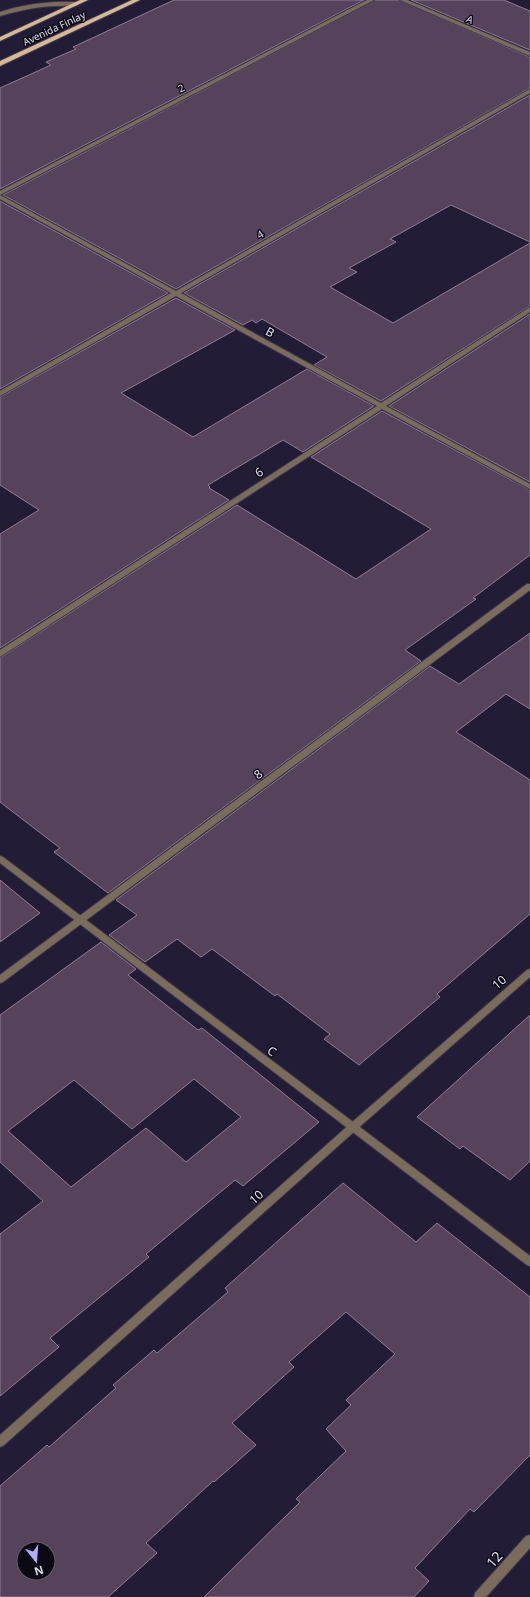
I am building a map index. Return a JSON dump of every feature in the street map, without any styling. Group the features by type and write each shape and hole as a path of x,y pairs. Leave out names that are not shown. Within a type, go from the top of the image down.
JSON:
{"main road":[{"name":"Avenida Finlay","path":"0,39 85,0"},
{"name":"Avenida Finlay","path":"0,64 137,0"}],"street":[{"name":"2","path":"0,193 371,0"},
{"name":"A","path":"403,0 530,54"},
{"path":"0,14 20,7 36,4 76,4"},
{"name":"4","path":"0,394 530,91"},
{"name":"B","path":"0,197 530,487"},
{"name":"6","path":"0,654 530,309"},
{"name":"8","path":"0,980 530,586"},
{"name":"C","path":"0,859 530,1262"},
{"name":"10","path":"0,1442 530,972"},
{"name":"12","path":"479,1597 530,1540"}],"building":[{"path":"174,0 364,0 0,189 0,88 51,65 46,62 76,49 73,47"},
{"path":"375,0 399,0 530,57 530,88 176,289 3,195"},
{"path":"411,0 504,0 530,11 530,50"},
{"path":"530,95 530,242 451,205 390,239 396,242 349,268 357,272 330,287 393,323 530,243 530,306 381,401 314,365 327,357 262,319 256,323 252,320 243,325 184,293"},
{"path":"0,201 168,293 0,389"},
{"path":"176,298 235,330 121,393 193,437 307,369 374,406 303,452 283,440 208,485 210,487 209,488 229,500 0,648 0,534 39,510 0,485 0,397"},
{"path":"530,314 530,482 389,406"},
{"path":"382,411 530,490 530,555 473,598 476,599 405,650 421,661 108,893 54,852 60,848 0,802 0,658 237,505 356,579 431,529 311,457"},
{"path":"530,633 530,709 506,694 456,732 530,780 530,914 437,994 440,997 359,1065 324,1039 330,1034 277,994 275,996 212,949 201,957 177,939 145,962 109,935 137,915 116,900 430,666 459,684"},
{"path":"0,880 40,913 0,942"},
{"path":"101,942 136,969 128,975 198,1030 202,1028 319,1122 243,1186 235,1180 146,1254 149,1257 50,1338 59,1347 0,1396 0,1234 43,1201 0,1162 0,1015","holes":["194,1079 241,1117 186,1162 146,1128 71,1187 8,1131 74,1080 132,1129"]},
{"path":"530,1015 530,1161 510,1180 463,1146 460,1149 417,1117"},
{"path":"343,1183 416,1242 437,1223 530,1297 530,1455 474,1512 470,1509 415,1568 429,1581 414,1597 204,1597 300,1502 296,1499 346,1451 326,1429 351,1405 346,1400 395,1354 346,1312 289,1362 294,1367 232,1423 256,1445 214,1482 213,1481 146,1543 157,1553 108,1597 0,1597 0,1486 47,1445 49,1447 116,1388 113,1385 154,1350 157,1353 228,1292 225,1288"}]}
